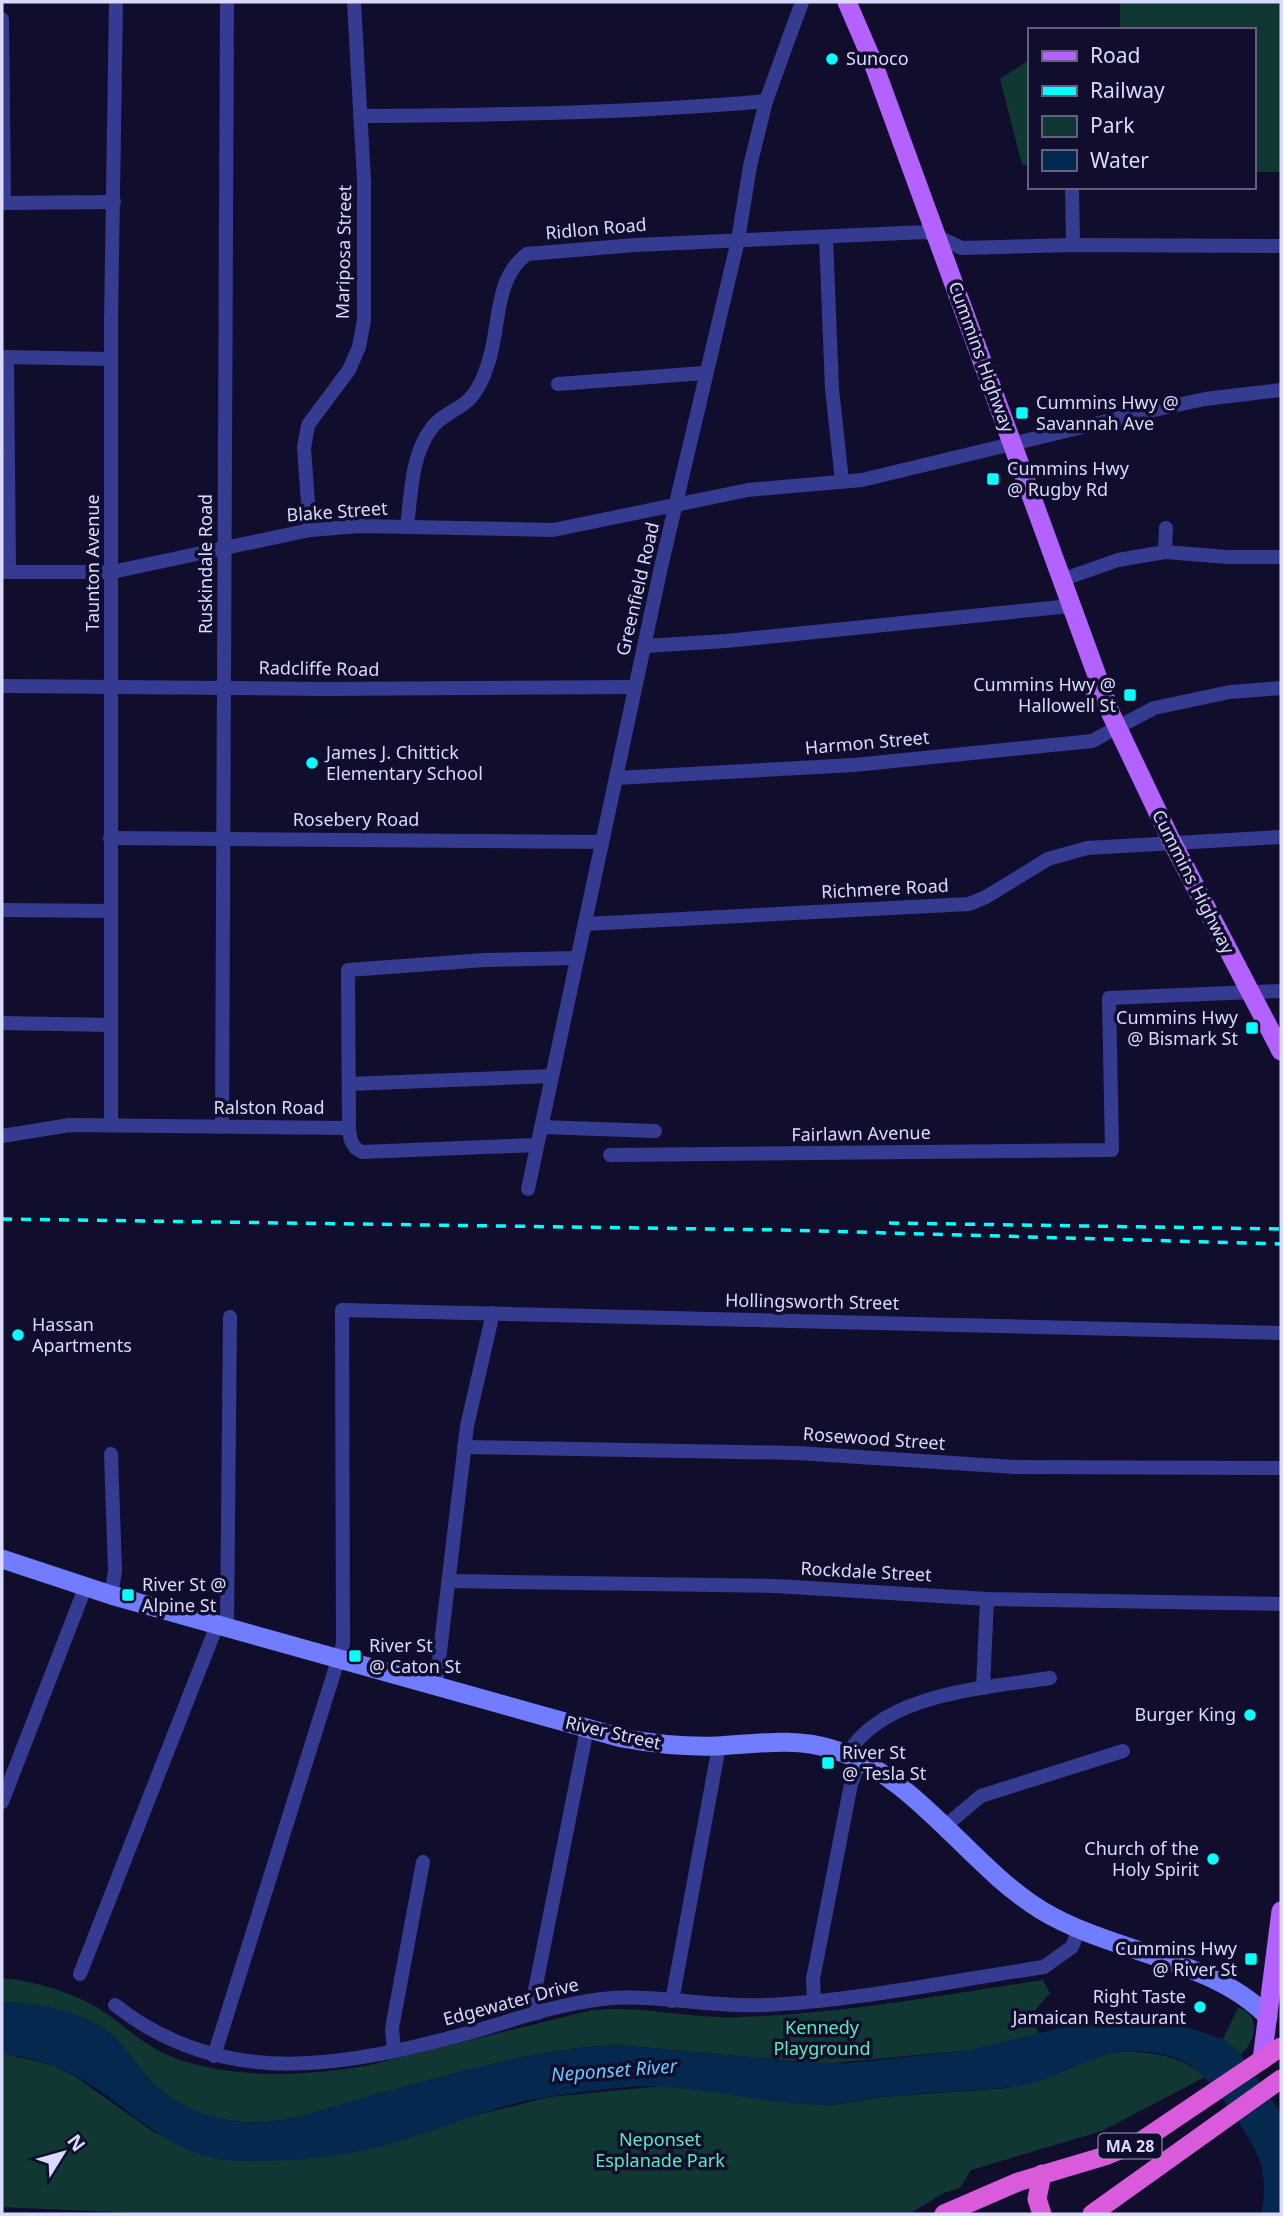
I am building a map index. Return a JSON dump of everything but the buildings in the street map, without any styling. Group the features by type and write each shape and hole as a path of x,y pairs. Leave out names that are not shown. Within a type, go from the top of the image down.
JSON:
{"highway":[{"name":"MA 28","path":"958,2209 1042,2174 1133,2145 1281,2047"},
{"name":"MA 28","path":"1092,2214 1279,2081"},
{"path":"1042,2174 1037,2199 1042,2214"},
{"path":"944,2214 958,2209 988,2214"}],"main road":[{"name":"Cummins Highway","path":"847,2 861,30 1117,727 1172,842 1281,1051"},
{"name":"River Street","path":"2,1559 85,1588 587,1729 656,1744 719,1746 790,1741 854,1758 898,1787 1028,1901 1107,1942 1276,1997"},
{"path":"1262,2060 1268,2017 1276,1997 1281,1911"},
{"name":"River Street","path":"1217,1980 1247,1996 1268,2017"}],"street":[{"name":"Taunton Avenue","path":"111,1125 111,359 116,2"},
{"name":"Ruskindale Road","path":"222,1127 228,2"},
{"name":"Mariposa Street","path":"310,530 304,448 308,425 349,369 359,347 364,320 364,180 354,2"},
{"name":"Greenfield Road","path":"528,1189 704,373 738,240 765,101 802,2"},
{"path":"2,19 3,203 114,202"},
{"path":"360,116 506,115 765,101"},
{"path":"1072,189 1073,245"},
{"name":"Ridlon Road","path":"407,527 421,447 431,428 466,402 479,388 498,324 504,282 515,263 527,254 738,240 926,232 962,248 1073,245 1281,246"},
{"path":"825,237 832,389 842,481"},
{"path":"6,572 5,358 111,359"},
{"path":"558,384 704,373"},
{"name":"Blake Street","path":"6,572 112,572 310,530 360,526 553,530 748,490 862,480 1205,399 1281,390"},
{"path":"1165,552 1166,528"},
{"path":"1061,580 1118,560 1165,552 1227,558 1281,557"},
{"path":"645,646 726,641 1071,606"},
{"name":"Radcliffe Road","path":"2,686 326,690 635,687"},
{"name":"Harmon Street","path":"616,778 894,761 1092,741 1136,715 1177,702 1230,692 1281,688"},
{"name":"Richmere Road","path":"586,924 969,904 1064,852 1172,842 1281,837"},
{"name":"Rosebery Road","path":"110,838 602,842"},
{"path":"2,910 111,911"},
{"path":"536,1145 362,1152 352,1144 349,1128 348,970 485,960 576,958"},
{"path":"1250,992 1281,991"},
{"name":"Fairlawn Avenue","path":"610,1155 1112,1150 1109,998 1250,992"},
{"path":"2,1023 110,1025"},
{"path":"349,1084 552,1076"},
{"name":"Ralston Road","path":"2,1136 51,1126 349,1128"},
{"path":"541,1126 655,1131"},
{"name":"Hollingsworth Street","path":"339,1659 343,1637 342,1310 1281,1333"},
{"path":"436,1685 464,1447 472,1397 493,1313"},
{"path":"80,1974 222,1626 230,1317"},
{"name":"Rosewood Street","path":"464,1447 797,1453 1015,1467 1281,1468"},
{"path":"111,1454 115,1572 111,1595"},
{"name":"Rockdale Street","path":"448,1581 776,1587 987,1599 1281,1604"},
{"path":"2,1802 85,1588"},
{"path":"983,1688 987,1599"},
{"path":"214,2056 339,1659"},
{"path":"814,2000 813,1979 859,1737 897,1709 983,1688 1050,1678"},
{"path":"538,2013 535,1990 587,1729"},
{"path":"672,2001 719,1746"},
{"path":"943,1827 981,1796 1123,1751"},
{"path":"394,2051 392,2028 424,1862"},
{"name":"Edgewater Drive","path":"115,2004 159,2035 214,2056 229,2060 301,2064 394,2051 538,2013 615,1998 738,2006 814,2000 1044,1967 1072,1947 1079,1929"}],"green space":[{"path":"1120,2 1281,2 1281,172 1255,172 1255,28 1120,28"},
{"path":"1028,61 1028,166 1022,165 1000,79"},
{"name":"Kennedy Playground","path":"2,1978 52,1988 87,2002 170,2056 217,2069 267,2074 365,2066 592,2010 629,2009 722,2017 779,2015 892,2003 1043,1980 1050,1993 1034,2012 1038,2035 970,2050 823,2064 619,2045 588,2047 495,2063 288,2119 252,2122 211,2116 168,2096 150,2080 112,2035 88,2020 60,2010 2,2002"},
{"path":"1238,2008 1251,2016 1254,2029 1250,2043 1241,2054 1223,2039"},
{"name":"Neponset Esplanade Park","path":"1123,2051 1156,2054 1177,2060 1205,2077 1102,2131 971,2170 960,2188 944,2193 909,2214 159,2214 2,2207 2,2053 52,2065 76,2077 155,2133 240,2161 310,2157 549,2097 662,2086 833,2105 882,2097 1008,2088 1101,2054"}],"water":[{"name":"Neponset River","path":"2,2002 60,2010 88,2020 112,2035 150,2080 168,2096 211,2116 252,2122 288,2119 495,2063 588,2047 619,2045 811,2063 850,2063 970,2050 1100,2018 1125,2017 1171,2022 1223,2039 1241,2054 1278,2109 1281,2115 1281,2214 1261,2214 1264,2190 1261,2165 1257,2153 1228,2106 1191,2066 1181,2060 1153,2053 1129,2051 1108,2055 1028,2084 1004,2088 884,2097 829,2105 782,2102 666,2087 595,2091 528,2100 380,2147 355,2152 299,2160 242,2161 194,2152 154,2130 76,2076 40,2061 2,2053"}],"railway":[{"path":"2,1219 783,1230 1281,1244"},
{"path":"889,1223 1281,1229"}],"place":[{"name":"Sunoco","path":"832,59"},
{"name":"Cummins Hwy @ Savannah Ave","path":"1022,413"},
{"name":"Cummins Hwy @ Rugby Rd","path":"993,479"},
{"name":"Cummins Hwy @ Hallowell St","path":"1130,695"},
{"name":"James J. Chittick Elementary School","path":"312,763"},
{"name":"Cummins Hwy @ Bismark St","path":"1252,1028"},
{"name":"Hassan Apartments","path":"18,1335"},
{"name":"River St @ Alpine St","path":"128,1595"},
{"name":"River St @ Caton St","path":"355,1656"},
{"name":"Burger King","path":"1250,1715"},
{"name":"River St @ Tesla St","path":"828,1763"},
{"name":"Church of the Holy Spirit","path":"1213,1859"},
{"name":"Cummins Hwy @ River St","path":"1251,1959"},
{"name":"Right Taste Jamaican Restaurant","path":"1200,2007"}]}
